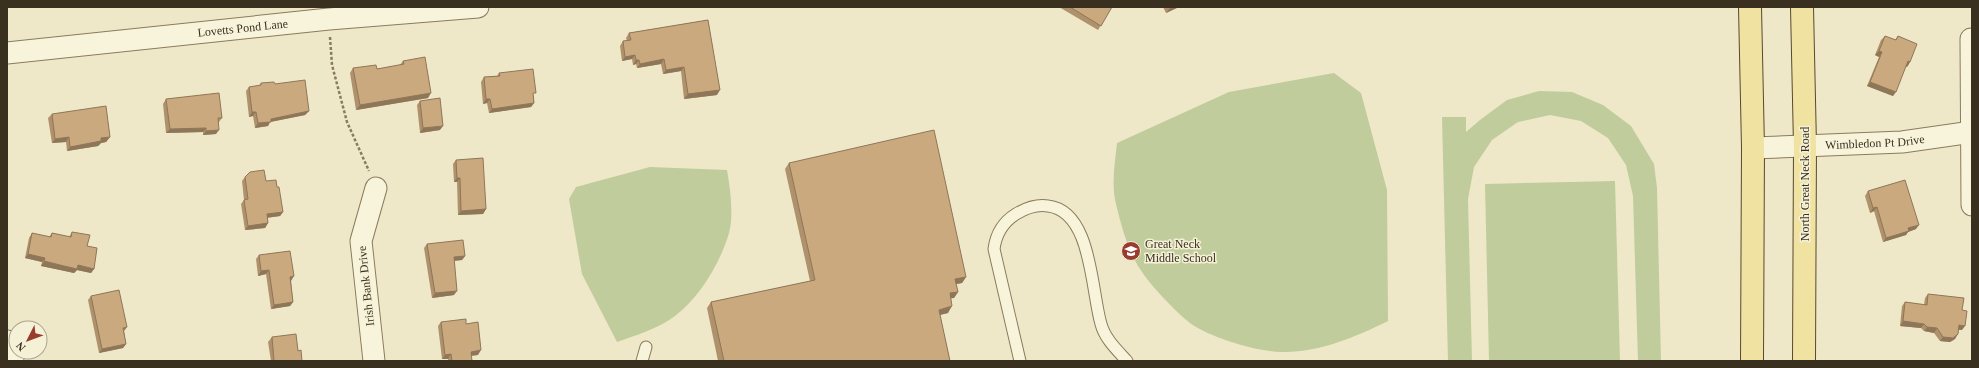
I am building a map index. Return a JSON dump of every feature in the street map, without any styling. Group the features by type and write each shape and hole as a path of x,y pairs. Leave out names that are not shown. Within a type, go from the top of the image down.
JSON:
{"main road":[{"path":"1750,7 1753,148 1752,361"},
{"name":"North Great Neck Road","path":"1802,7 1805,146 1804,361"}],"street":[{"name":"Lovetts Pond Lane","path":"7,53 328,13 478,7"},
{"path":"1971,39 1972,205"},
{"name":"Wimbledon Pt Drive","path":"1753,148 1902,142 1972,132"},
{"name":"Irish Bank Drive","path":"374,361 361,241 376,188"}],"lane":[{"path":"1020,361 994,249 996,239 1002,226 1015,215 1029,207 1042,205 1054,206 1066,213 1075,223 1083,237 1101,325 1108,339 1127,361"},
{"path":"642,361 646,347"}],"path":[{"path":"328,13 332,65 348,122 376,188"}],"green space":[{"path":"1334,73 1361,93 1387,190 1388,321 1363,333 1336,343 1295,352 1270,351 1246,346 1221,339 1199,329 1184,318 1156,290 1140,269 1128,246 1118,212 1114,189 1117,143 1229,92"},
{"path":"1539,91 1572,92 1603,105 1631,126 1654,164 1657,188 1661,361 1638,361 1633,196 1626,165 1608,138 1581,121 1550,115 1518,122 1492,140 1474,167 1468,199 1472,361 1448,361 1442,117 1466,117 1466,132 1507,100"},
{"path":"650,167 727,170 731,202 729,233 715,267 708,279 684,308 661,325 617,342 582,274 569,199 576,187"},
{"path":"1615,181 1620,361 1489,361 1485,184"}],"building":[{"path":"1070,7 1112,7 1101,26"},
{"path":"708,20 720,90 688,94 684,67 666,70 664,59 640,64 639,60 636,60 635,55 625,57 623,41 631,40 629,33"},
{"path":"1885,36 1896,40 1898,36 1917,44 1910,62 1908,61 1896,92 1870,82 1882,52 1879,51"},
{"path":"425,57 431,93 360,105 353,68 376,65 377,69 404,64 403,61"},
{"path":"533,69 536,93 533,93 534,103 492,109 490,99 486,99 484,77 500,76 499,73"},
{"path":"305,80 309,111 271,119 271,122 258,123 256,112 252,112 249,87 261,85 261,83 274,82 275,84"},
{"path":"219,93 222,118 218,118 219,130 206,131 206,128 170,129 166,99"},
{"path":"440,98 443,126 423,128 420,101"},
{"path":"106,106 110,137 101,138 101,141 70,147 69,137 55,139 52,114"},
{"path":"934,130 966,277 955,279 958,292 950,293 952,306 939,310 950,361 724,361 711,302 815,280 789,163"},
{"path":"483,158 486,209 461,211 460,178 457,178 456,160"},
{"path":"264,170 266,181 276,180 277,187 279,187 283,212 267,214 268,223 248,226 244,200 248,199 245,177 250,172"},
{"path":"1905,180 1919,225 1908,228 1909,231 1886,238 1877,207 1873,208 1868,191"},
{"path":"72,232 90,235 87,246 97,248 94,269 78,265 77,269 44,261 45,258 28,254 32,233 51,237 52,233 71,237"},
{"path":"463,240 465,256 454,257 457,291 435,293 427,244"},
{"path":"290,251 294,276 290,277 293,302 274,305 269,270 261,271 259,255"},
{"path":"119,290 127,327 123,328 126,344 102,349 91,296"},
{"path":"1928,294 1964,298 1962,310 1967,311 1965,326 1959,325 1958,334 1953,338 1943,337 1937,328 1927,327 1924,324 1903,321 1905,302 1927,305"},
{"path":"466,319 466,324 478,322 481,350 471,352 472,361 452,361 451,354 445,355 441,322"},
{"path":"296,334 298,351 301,350 302,361 274,361 272,337"}],"place":[{"name":"Great Neck Middle School","path":"1131,251"}]}
